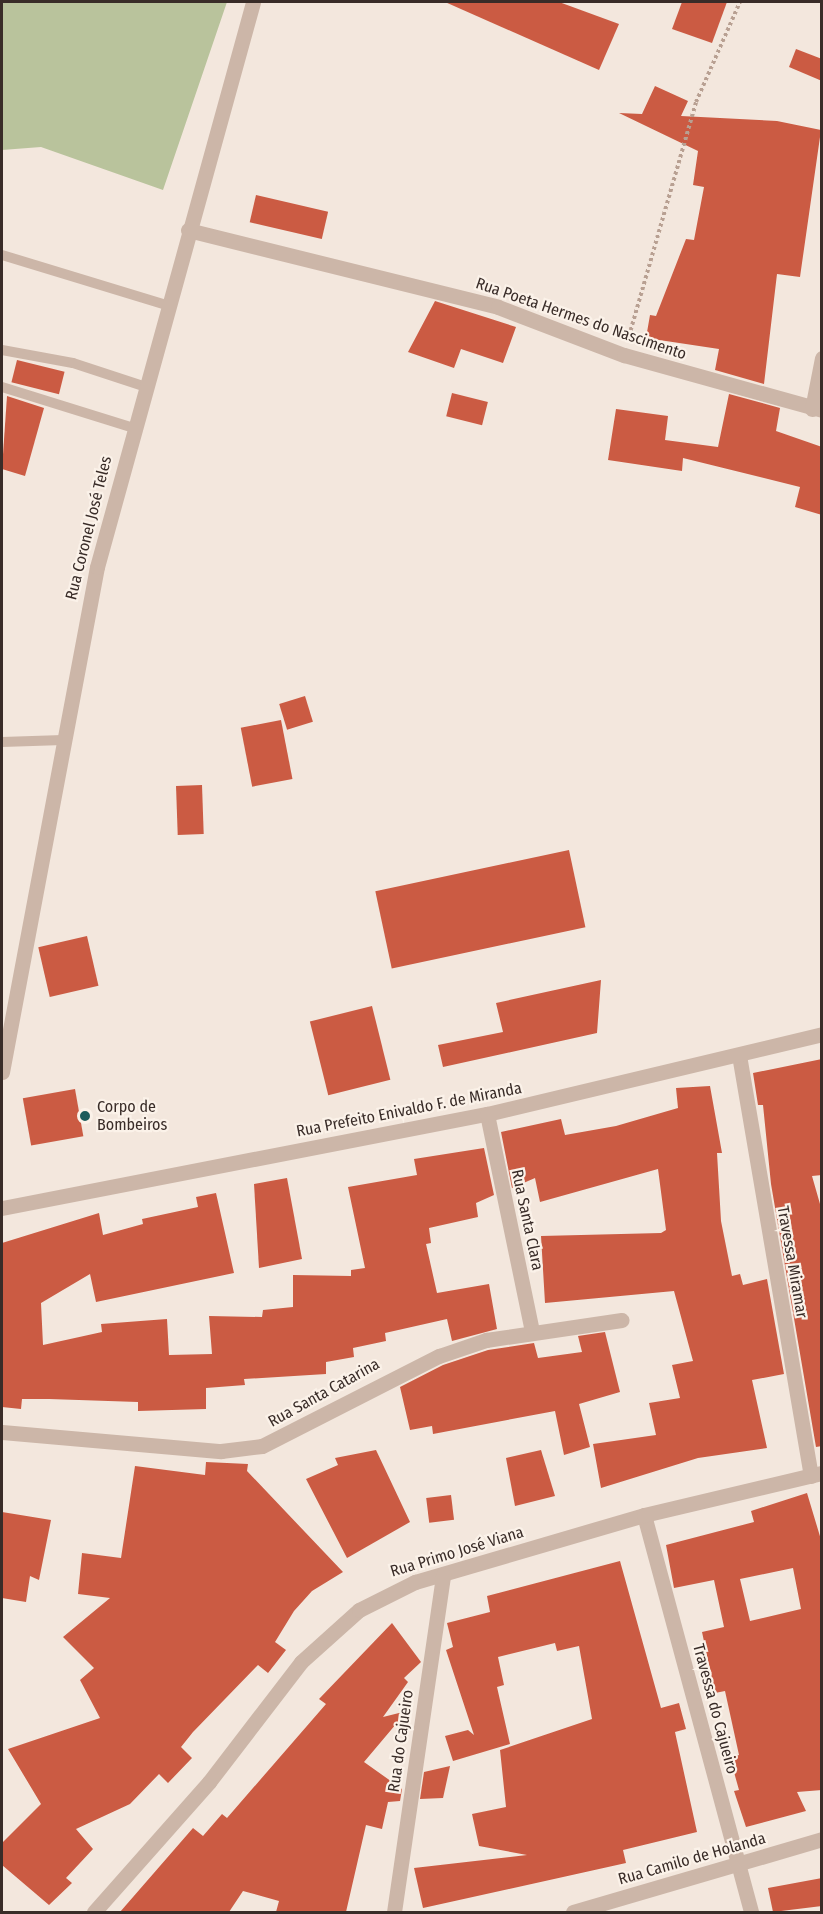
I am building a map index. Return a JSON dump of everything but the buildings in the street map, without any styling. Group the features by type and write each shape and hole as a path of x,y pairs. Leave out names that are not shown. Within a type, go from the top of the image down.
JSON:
{"street":[{"name":"Rua Coronel José Teles","path":"2,1072 97,567 134,428 170,306 188,230 253,2"},
{"name":"Rua Poeta Hermes do Nascimento","path":"188,230 498,307 624,355 817,409"},
{"path":"817,409 822,358"},
{"name":"Rua Prefeito Enivaldo F. de Miranda","path":"2,1208 487,1114 822,1034"},
{"name":"Travessa Miramar","path":"739,1055 816,1474"},
{"name":"Rua Santa Clara","path":"487,1114 532,1332"},
{"name":"Rua Santa Catarina","path":"2,1432 221,1451 262,1446 439,1356 532,1332 622,1320"},
{"name":"Rua Primo José Viana","path":"93,1912 209,1782 332,1630 387,1593 644,1515 816,1474"},
{"name":"Travessa do Cajueiro","path":"644,1515 751,1912"},
{"name":"Rua do Cajueiro","path":"394,1912 443,1575"},
{"name":"Rua Camilo de Holanda","path":"573,1912 738,1866 822,1839"}],"lane":[{"path":"2,255 170,306"},
{"path":"2,350 73,363 146,387"},
{"path":"2,387 134,428"},
{"path":"2,742 63,740"}],"path":[{"path":"624,355 696,102 740,2"}],"green space":[{"path":"2,2 227,2 163,190 41,147 2,150"}],"place":[{"name":"Corpo de Bombeiros","path":"85,1116"}]}
